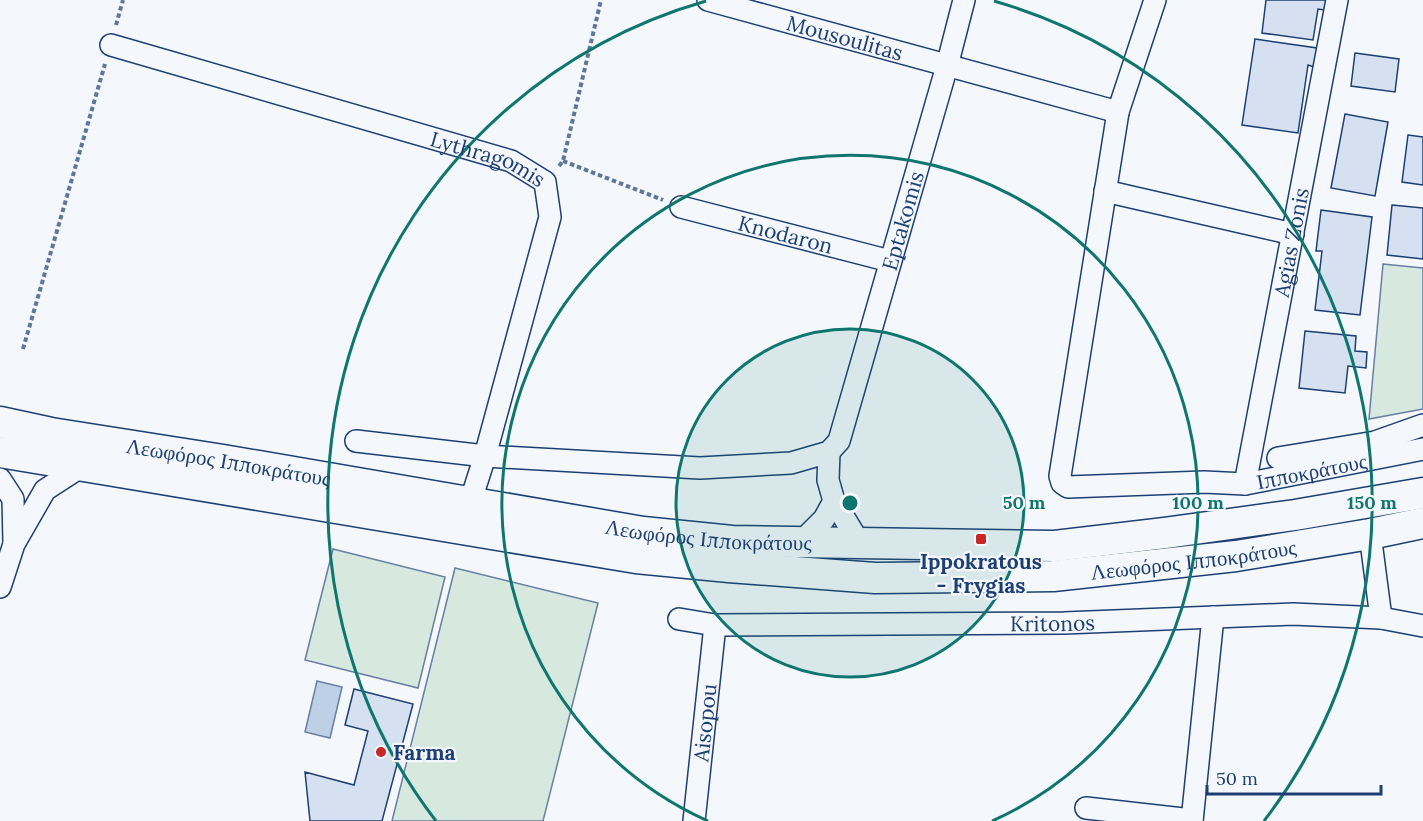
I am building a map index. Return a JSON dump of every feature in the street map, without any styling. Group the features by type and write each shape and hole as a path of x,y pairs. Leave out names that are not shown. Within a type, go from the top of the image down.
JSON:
{"main road":[{"name":"Λεωφόρος Ιπποκράτους","path":"0,422 51,433 643,532 732,541 1055,546 1295,515 1423,493"},
{"name":"Λεωφόρος Ιπποκράτους","path":"0,452 636,558 875,578 1053,576 1236,556 1423,523"}],"street":[{"name":"Mousoulitas","path":"708,0 1118,112"},
{"name":"Eptakomis","path":"834,501 828,480 834,447 947,66 964,0"},
{"path":"1155,0 1118,112 1105,191 1293,234"},
{"name":"Agias Zonis","path":"1245,484 1337,0"},
{"name":"Lythragomis","path":"111,45 511,161 545,182 550,216 485,456 470,503"},
{"name":"Ιπποκράτους","path":"1105,191 1060,476 1062,483 1068,487 1204,482 1245,484 1423,448"},
{"name":"Knodaron","path":"681,207 890,261"},
{"path":"1278,458 1375,442 1423,424"},
{"path":"356,441 485,456 699,468 791,463 834,447"},
{"path":"0,588 14,544 45,490 82,466"},
{"path":"0,479 13,499 14,544"},
{"path":"800,543 824,519 834,501 860,544"},
{"path":"1370,534 1381,618"},
{"name":"Kritonos","path":"679,619 715,625 1064,623 1293,614 1381,618 1423,626"},
{"path":"1086,808 1192,821 1213,617"},
{"name":"Aisopou","path":"694,821 715,625"}],"path":[{"path":"23,349 123,0"},
{"path":"545,182 563,161 601,0"},
{"path":"563,161 681,207"}],"shaded area":[{"path":"1383,264 1423,268 1423,409 1369,419"},
{"path":"333,549 445,577 418,688 305,660"},
{"path":"455,568 598,603 543,821 392,821"}],"water":[{"path":"317,681 342,687 330,738 305,732"}],"building":[{"path":"1266,0 1327,0 1325,10 1318,9 1313,40 1262,33"},
{"path":"1255,39 1317,48 1314,67 1308,65 1298,133 1242,125"},
{"path":"1355,53 1399,59 1395,92 1351,86"},
{"path":"1345,114 1388,122 1375,196 1331,188"},
{"path":"1408,135 1423,137 1423,185 1402,182"},
{"path":"1392,205 1423,208 1423,259 1387,255"},
{"path":"1321,210 1372,217 1360,315 1315,310 1322,251 1316,251"},
{"path":"1305,331 1356,336 1355,351 1367,352 1366,368 1348,366 1345,393 1299,388"},
{"name":"Farma","path":"354,689 413,704 382,821 310,821 305,772 354,785 368,731 345,725"}],"place":[{"name":"Ippokratous - Frygias","path":"981,539"},
{"name":"Farma","path":"381,752"}]}
